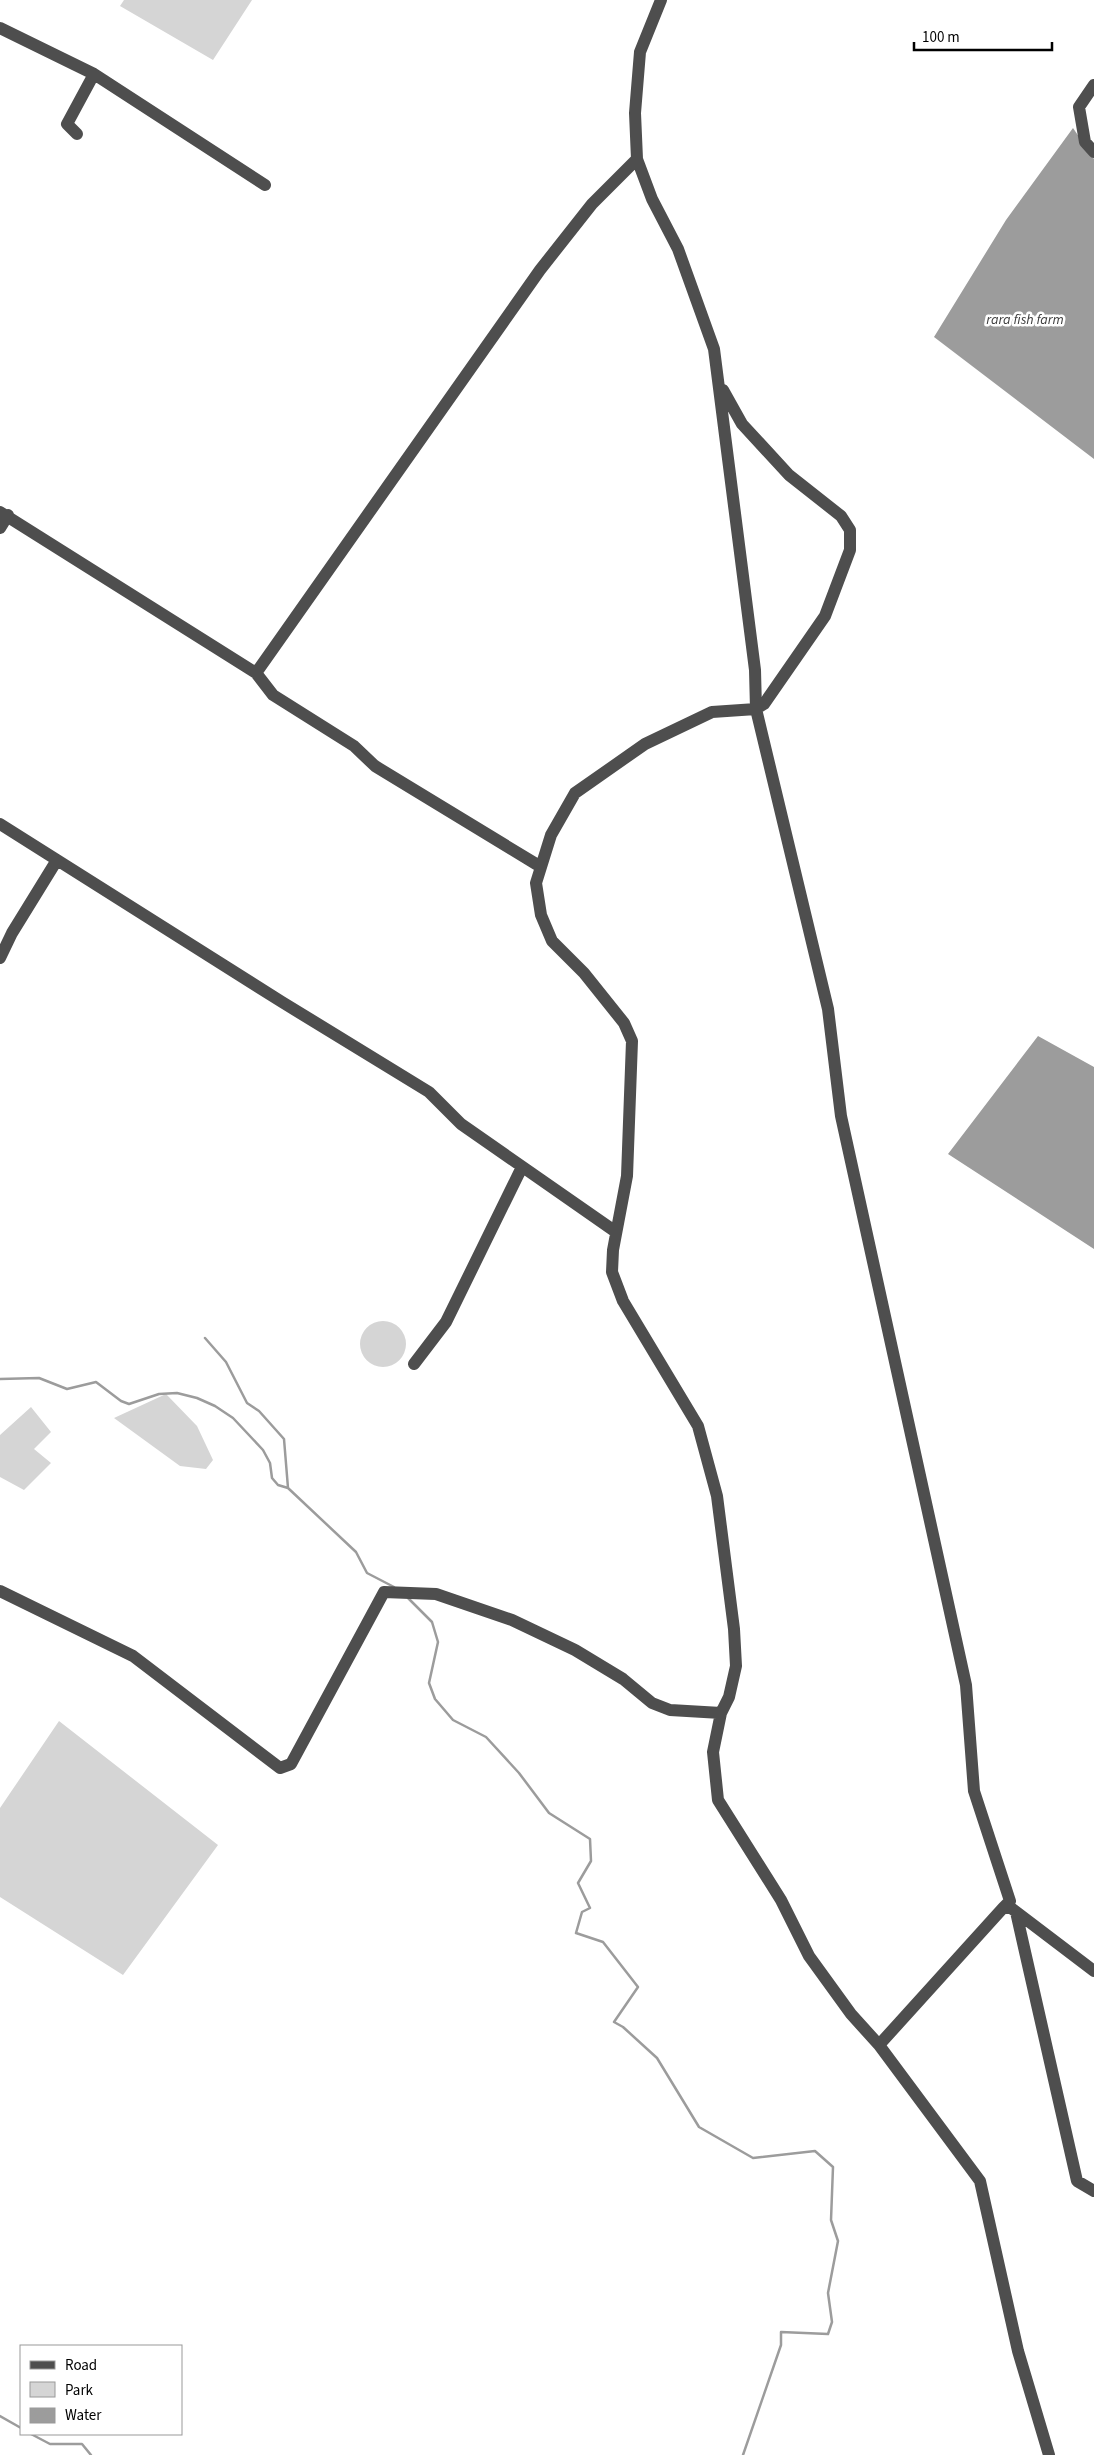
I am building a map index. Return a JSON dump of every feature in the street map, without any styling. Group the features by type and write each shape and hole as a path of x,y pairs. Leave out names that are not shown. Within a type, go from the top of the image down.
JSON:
{"street":[{"path":"661,0 640,52 635,113 637,159 652,199 678,249 714,349 755,670 756,709 828,1009 840,1116 966,1685 974,1791 1010,1901 879,2045"},
{"path":"0,28 94,74 265,185"},
{"path":"77,134 68,124 94,74"},
{"path":"1094,86 1080,108 1085,142 1094,152"},
{"path":"256,673 540,270 592,204 637,159"},
{"path":"719,383 742,424 789,475 841,516 850,530 850,550 825,616 764,704 756,709 712,712 645,744 575,793 552,835 536,883 541,915 552,941 584,973 618,1015 632,1041 627,1176 616,1232 612,1272 618,1288 655,1358 698,1426 717,1496 734,1629 736,1666 729,1697 721,1713 713,1752 718,1800 781,1900 809,1956 852,2014 879,2045 980,2182 1018,2352 1049,2455"},
{"path":"0,528 4,513 256,673 273,694 354,746 375,766 541,867"},
{"path":"0,824 429,1092 461,1124 616,1232"},
{"path":"0,958 12,933 57,860"},
{"path":"414,1364 446,1322 522,1167"},
{"path":"0,1592 133,1656 280,1768 291,1764 384,1592 436,1594 512,1620 575,1650 623,1679 652,1703 670,1710 721,1713"},
{"path":"1003,1908 1011,1908 1094,1970"},
{"path":"1016,1912 1077,2181 1094,2191"}],"green space":[{"path":"124,0 252,0 213,60 120,6"},
{"path":"383,1321 396,1325 402,1331 406,1344 402,1357 396,1363 383,1367 370,1363 364,1357 360,1344 364,1331 370,1325"},
{"path":"166,1394 197,1426 213,1460 206,1469 180,1466 114,1418"},
{"path":"31,1407 51,1432 34,1449 51,1463 24,1490 0,1477 0,1435"},
{"path":"59,1721 218,1845 123,1975 0,1897 0,1808"}],"water":[{"name":"rara fish farm","path":"1073,128 1094,159 1094,459 934,337 1006,220"},
{"path":"1038,1036 1094,1067 1094,1249 948,1154"}],"waterway":[{"path":"205,1338 226,1362 247,1403 259,1411 284,1439 288,1488 356,1552 367,1573 394,1587"},
{"path":"0,1379 39,1378 67,1389 96,1382 121,1401 129,1404 159,1394 177,1393 197,1398 215,1406 233,1418 263,1450 270,1463 272,1478 278,1485 288,1488"},
{"path":"408,1598 432,1622 438,1642 429,1683 435,1699 453,1720 486,1737 519,1773 549,1813 590,1839 591,1861 578,1883 590,1908 582,1912 576,1933 603,1942 638,1987 614,2022 623,2027 657,2058 699,2127 753,2158 815,2151 833,2167 831,2220 838,2241 828,2293 832,2322 828,2334 781,2332 781,2345 743,2455"},
{"path":"0,2416 20,2427"},
{"path":"33,2435 50,2444 82,2444 91,2455"}]}
